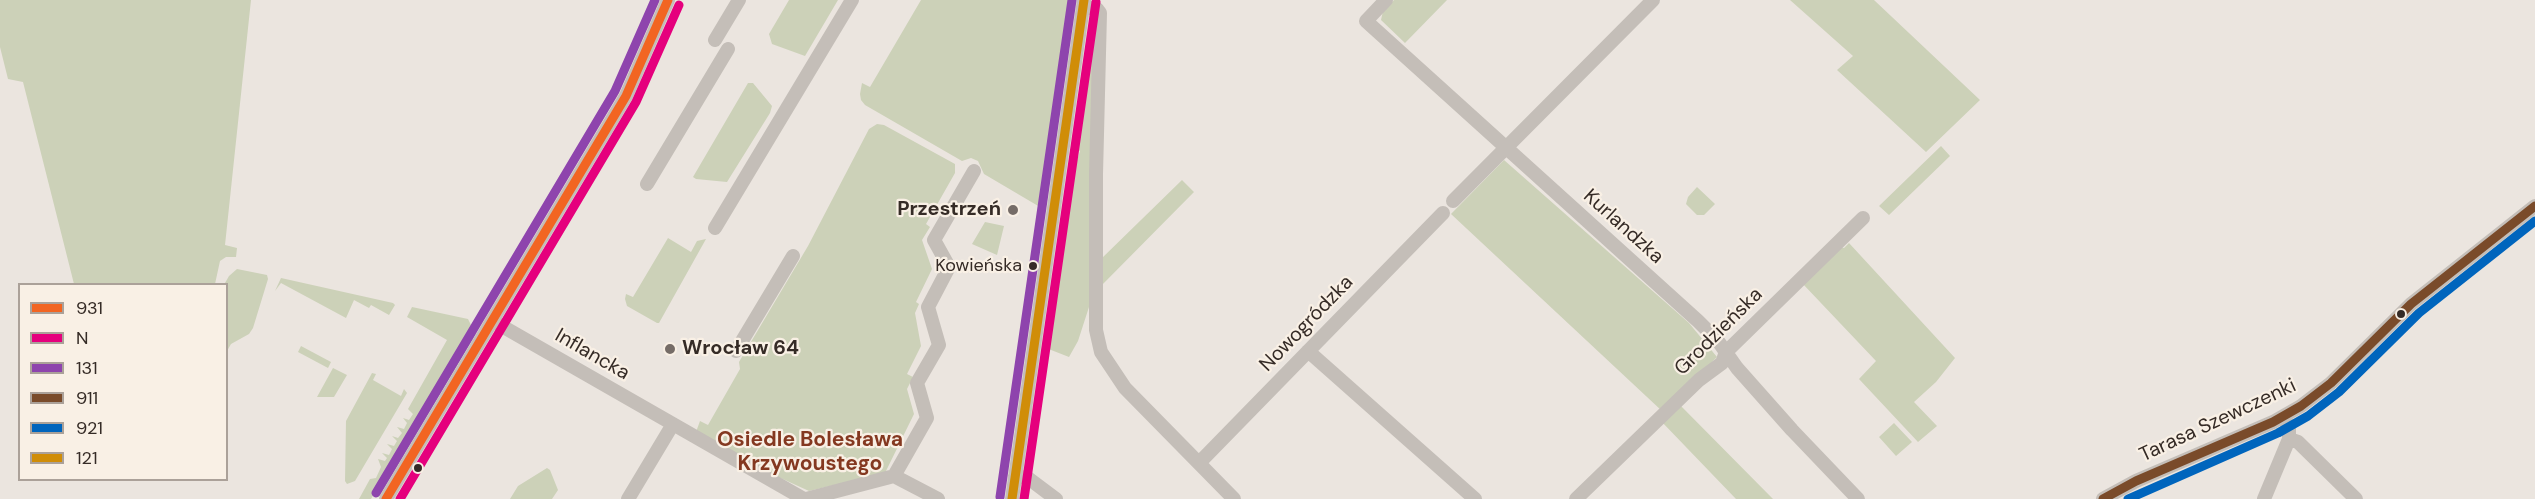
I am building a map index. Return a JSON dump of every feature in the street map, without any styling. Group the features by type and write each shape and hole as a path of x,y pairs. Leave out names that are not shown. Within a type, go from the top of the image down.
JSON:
{"street":[{"path":"386,499 626,96 668,0"},
{"path":"715,40 740,0"},
{"path":"716,228 852,0"},
{"name":"Kurlandzka","path":"1386,0 1366,21 1698,321 1792,430 1858,499"},
{"path":"1453,201 1653,0"},
{"path":"1012,499 1047,272 1084,4 1097,9 1100,13 1096,174 1096,330 1101,352 1125,388 1234,499"},
{"path":"647,183 728,49"},
{"path":"938,499 894,476 927,418 917,382 939,345 928,307 949,267 934,240 974,171"},
{"name":"Tarasa Szewczenki","path":"2103,499 2136,481 2284,417 2319,393 2411,304 2535,206"},
{"name":"Nowogródzka","path":"1199,464 1443,213"},
{"name":"Grodzieńska","path":"1576,499 1699,380 1722,363 1726,352 1863,218"},
{"path":"736,351 793,256"},
{"name":"Inflancka","path":"493,321 805,499 894,476"},
{"path":"1308,351 1475,499"},
{"path":"2264,499 2289,440 2289,429 2284,417"},
{"path":"628,499 673,424"},
{"path":"2289,440 2298,442 2356,499"},
{"path":"1015,476 1028,478 1056,499"}],"green space":[{"path":"0,0 251,0 225,245 237,248 236,257 226,257 220,261 215,283 74,283 23,82 8,79 0,47"},
{"path":"789,0 838,0 805,56 772,44 769,34"},
{"path":"921,0 1075,0 1045,210 984,174 978,161 971,158 962,161 865,105 861,100 862,83 870,87"},
{"path":"1394,0 1447,0 1405,43 1381,20 1383,11"},
{"path":"1790,0 1874,0 1980,100 1926,152 1837,70 1853,56"},
{"path":"1093,21 1089,307 1078,341 1069,357 1046,348 1072,176 1080,151 1077,150 1080,117"},
{"path":"748,83 753,83 772,106 770,113 727,182 696,179 693,177"},
{"path":"877,124 884,125 955,164 955,173 926,224 930,227 922,240 932,269 916,302 919,304 915,313 921,346 907,374 913,377 907,389 914,414 885,473 809,491 763,470 696,432 700,421 708,425 740,369 739,362 808,246 869,129"},
{"path":"1941,146 1950,156 1889,215 1879,206"},
{"path":"1504,160 1689,323 1717,357 1662,411 1451,214"},
{"path":"1182,180 1194,192 1099,288 1101,259"},
{"path":"1697,187 1715,204 1704,215 1697,215 1686,204 1688,197"},
{"path":"985,222 1004,226 997,255 972,244"},
{"path":"668,238 691,252 697,241 706,239 657,323 627,306 625,299 626,294 633,297"},
{"path":"1849,243 1955,358 1936,382 1914,402 1937,426 1918,442 1859,379 1876,361 1802,283 1839,247 1844,248"},
{"path":"237,269 267,275 268,279 253,328 249,334 231,344 228,349 228,283 225,283"},
{"path":"281,278 395,305 389,315 371,305 369,308 354,300 346,318 281,283 275,291"},
{"path":"412,307 468,319 473,329 371,499 359,499 370,479 376,478 381,467 378,459 385,461 387,458 382,453 389,455 392,449 387,444 394,446 397,441 392,436 398,438 402,433 397,427 404,429 407,423 403,418 409,420 413,414 408,409 447,340 407,317"},
{"path":"301,346 331,362 328,368 298,352"},
{"path":"333,368 347,375 334,397 317,397"},
{"path":"372,373 376,374 373,380 401,396 404,389 407,393 355,481 347,484 345,481 346,421"},
{"path":"1679,404 1773,499 1736,499 1660,420"},
{"path":"1894,423 1912,442 1896,456 1879,437"},
{"path":"547,468 558,490 552,499 510,499 518,486"}],"waterway":[{"path":"378,495 474,334"}],"transit line":[{"name":"131","path":"376,493 615,91 655,0"},
{"name":"931","path":"386,499 626,96 668,0"},
{"name":"131","path":"1000,497 1072,0"},
{"name":"121","path":"1012,499 1084,0"},
{"name":"N","path":"1024,499 1096,2"},
{"name":"N","path":"400,499 636,102 679,5"},
{"name":"911","path":"2103,499 2136,481 2273,422 2301,406 2331,383 2411,304 2535,206"},
{"name":"921","path":"2128,499 2278,433 2308,416 2339,392 2419,313 2535,221"}],"place":[{"name":"Przestrzeń","path":"1013,210"},
{"name":"Kowieńska","path":"1033,266"},
{"name":"Wrocław 64","path":"670,349"}],"district":[{"name":"Osiedle Bolesława Krzywoustego","path":"810,452"}]}
